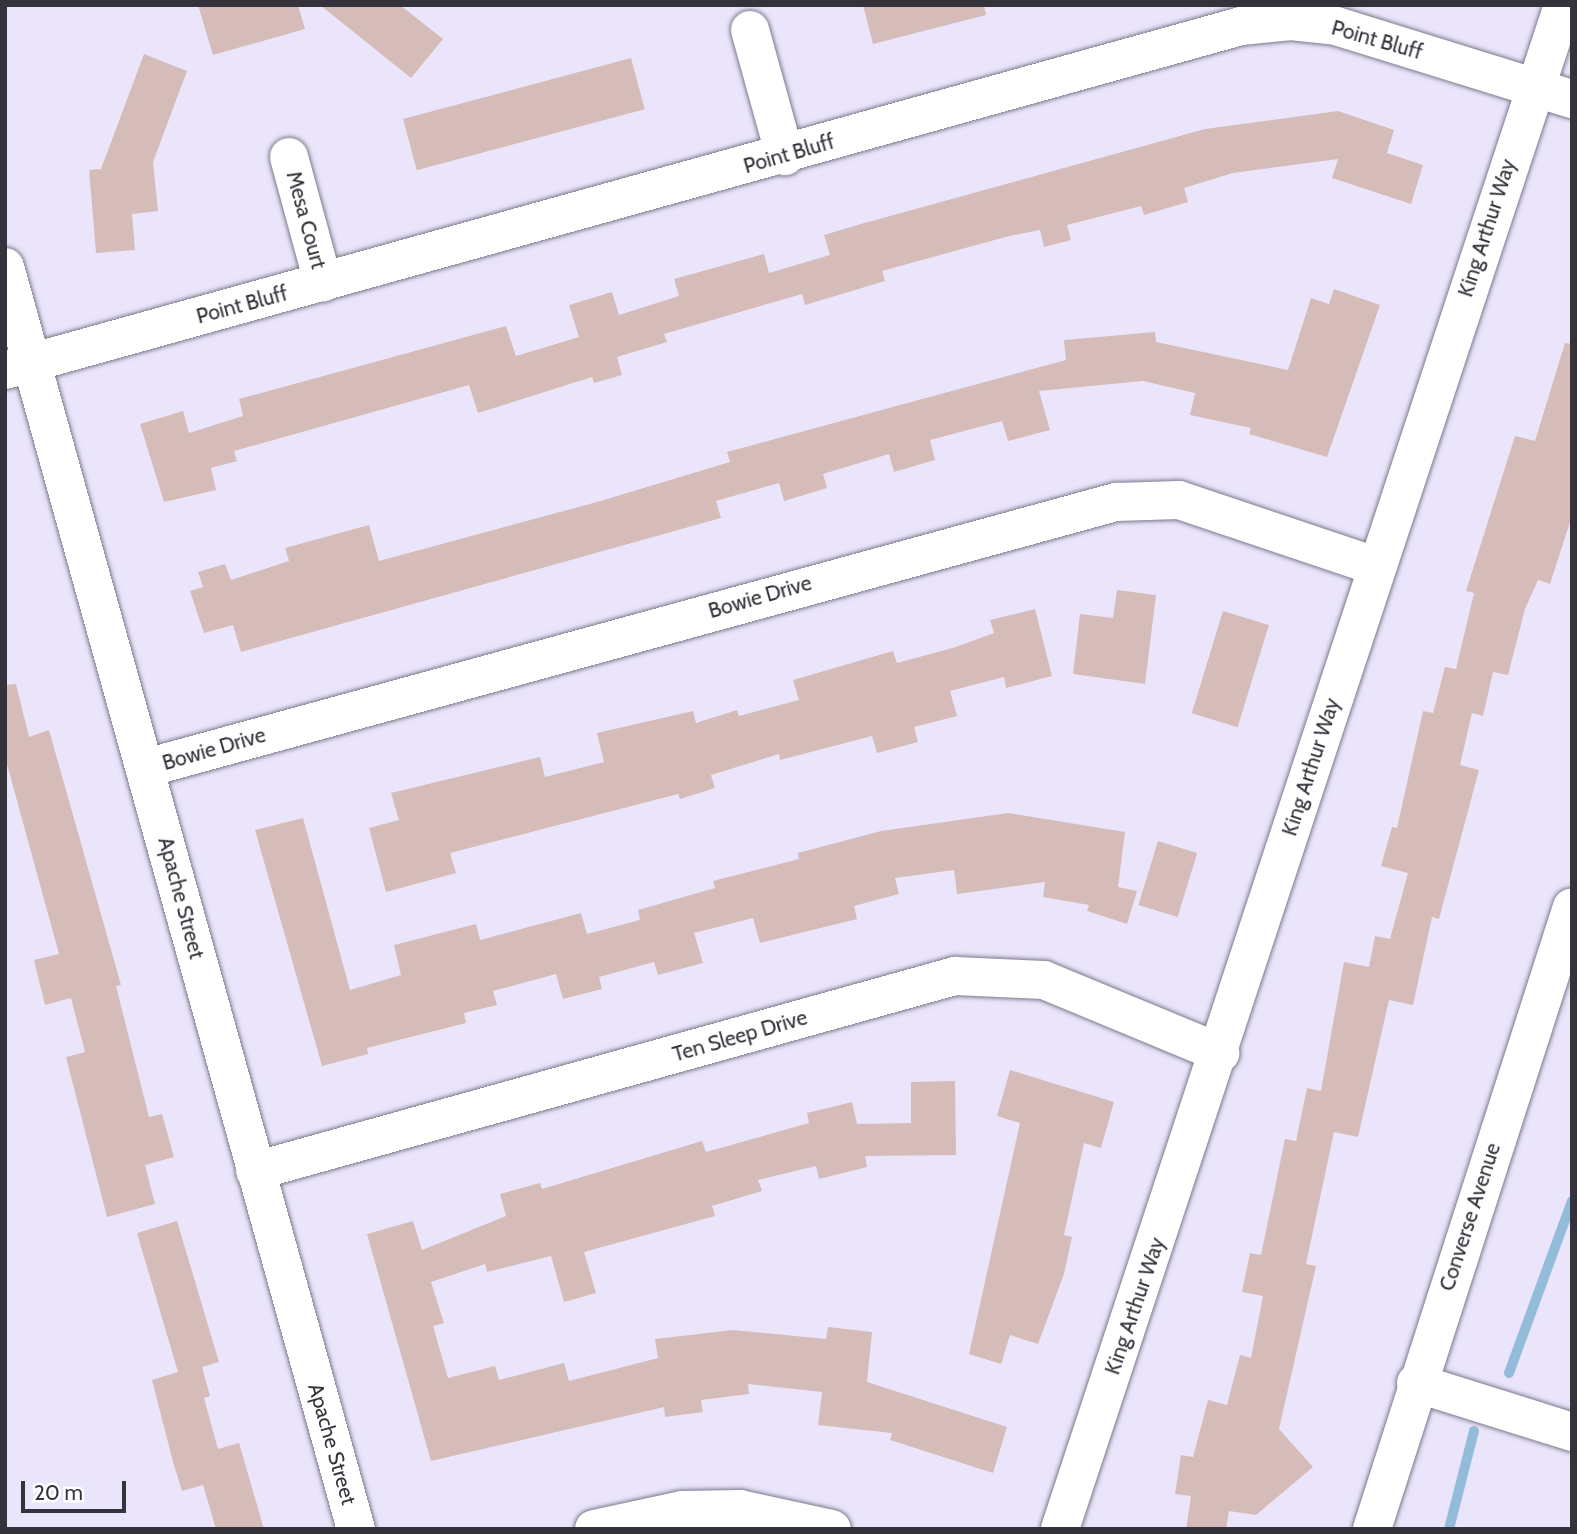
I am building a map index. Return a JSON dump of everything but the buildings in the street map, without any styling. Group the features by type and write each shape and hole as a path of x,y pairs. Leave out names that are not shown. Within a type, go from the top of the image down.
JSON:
{"street":[{"name":"King Arthur Way","path":"1060,1529 1220,1053 1375,566 1563,5"},
{"name":"Point Bluff","path":"18,367 785,156 1238,16 1336,26 1572,99"},
{"path":"750,30 785,156"},
{"name":"Mesa Court","path":"289,157 323,282"},
{"name":"Apache Street","path":"5,267 18,367 146,768 255,1171 356,1529"},
{"name":"Bowie Drive","path":"146,768 1116,502 1179,500 1375,566"},
{"name":"Converse Avenue","path":"1372,1529 1416,1383 1572,907"},
{"name":"Ten Sleep Drive","path":"255,1171 955,976 1044,980 1220,1053"},
{"path":"1416,1383 1572,1432"},
{"path":"594,1529 683,1510 740,1508 832,1529"}],"waterway":[{"path":"1509,1373 1572,1201"},
{"path":"1449,1529 1474,1431"}]}
